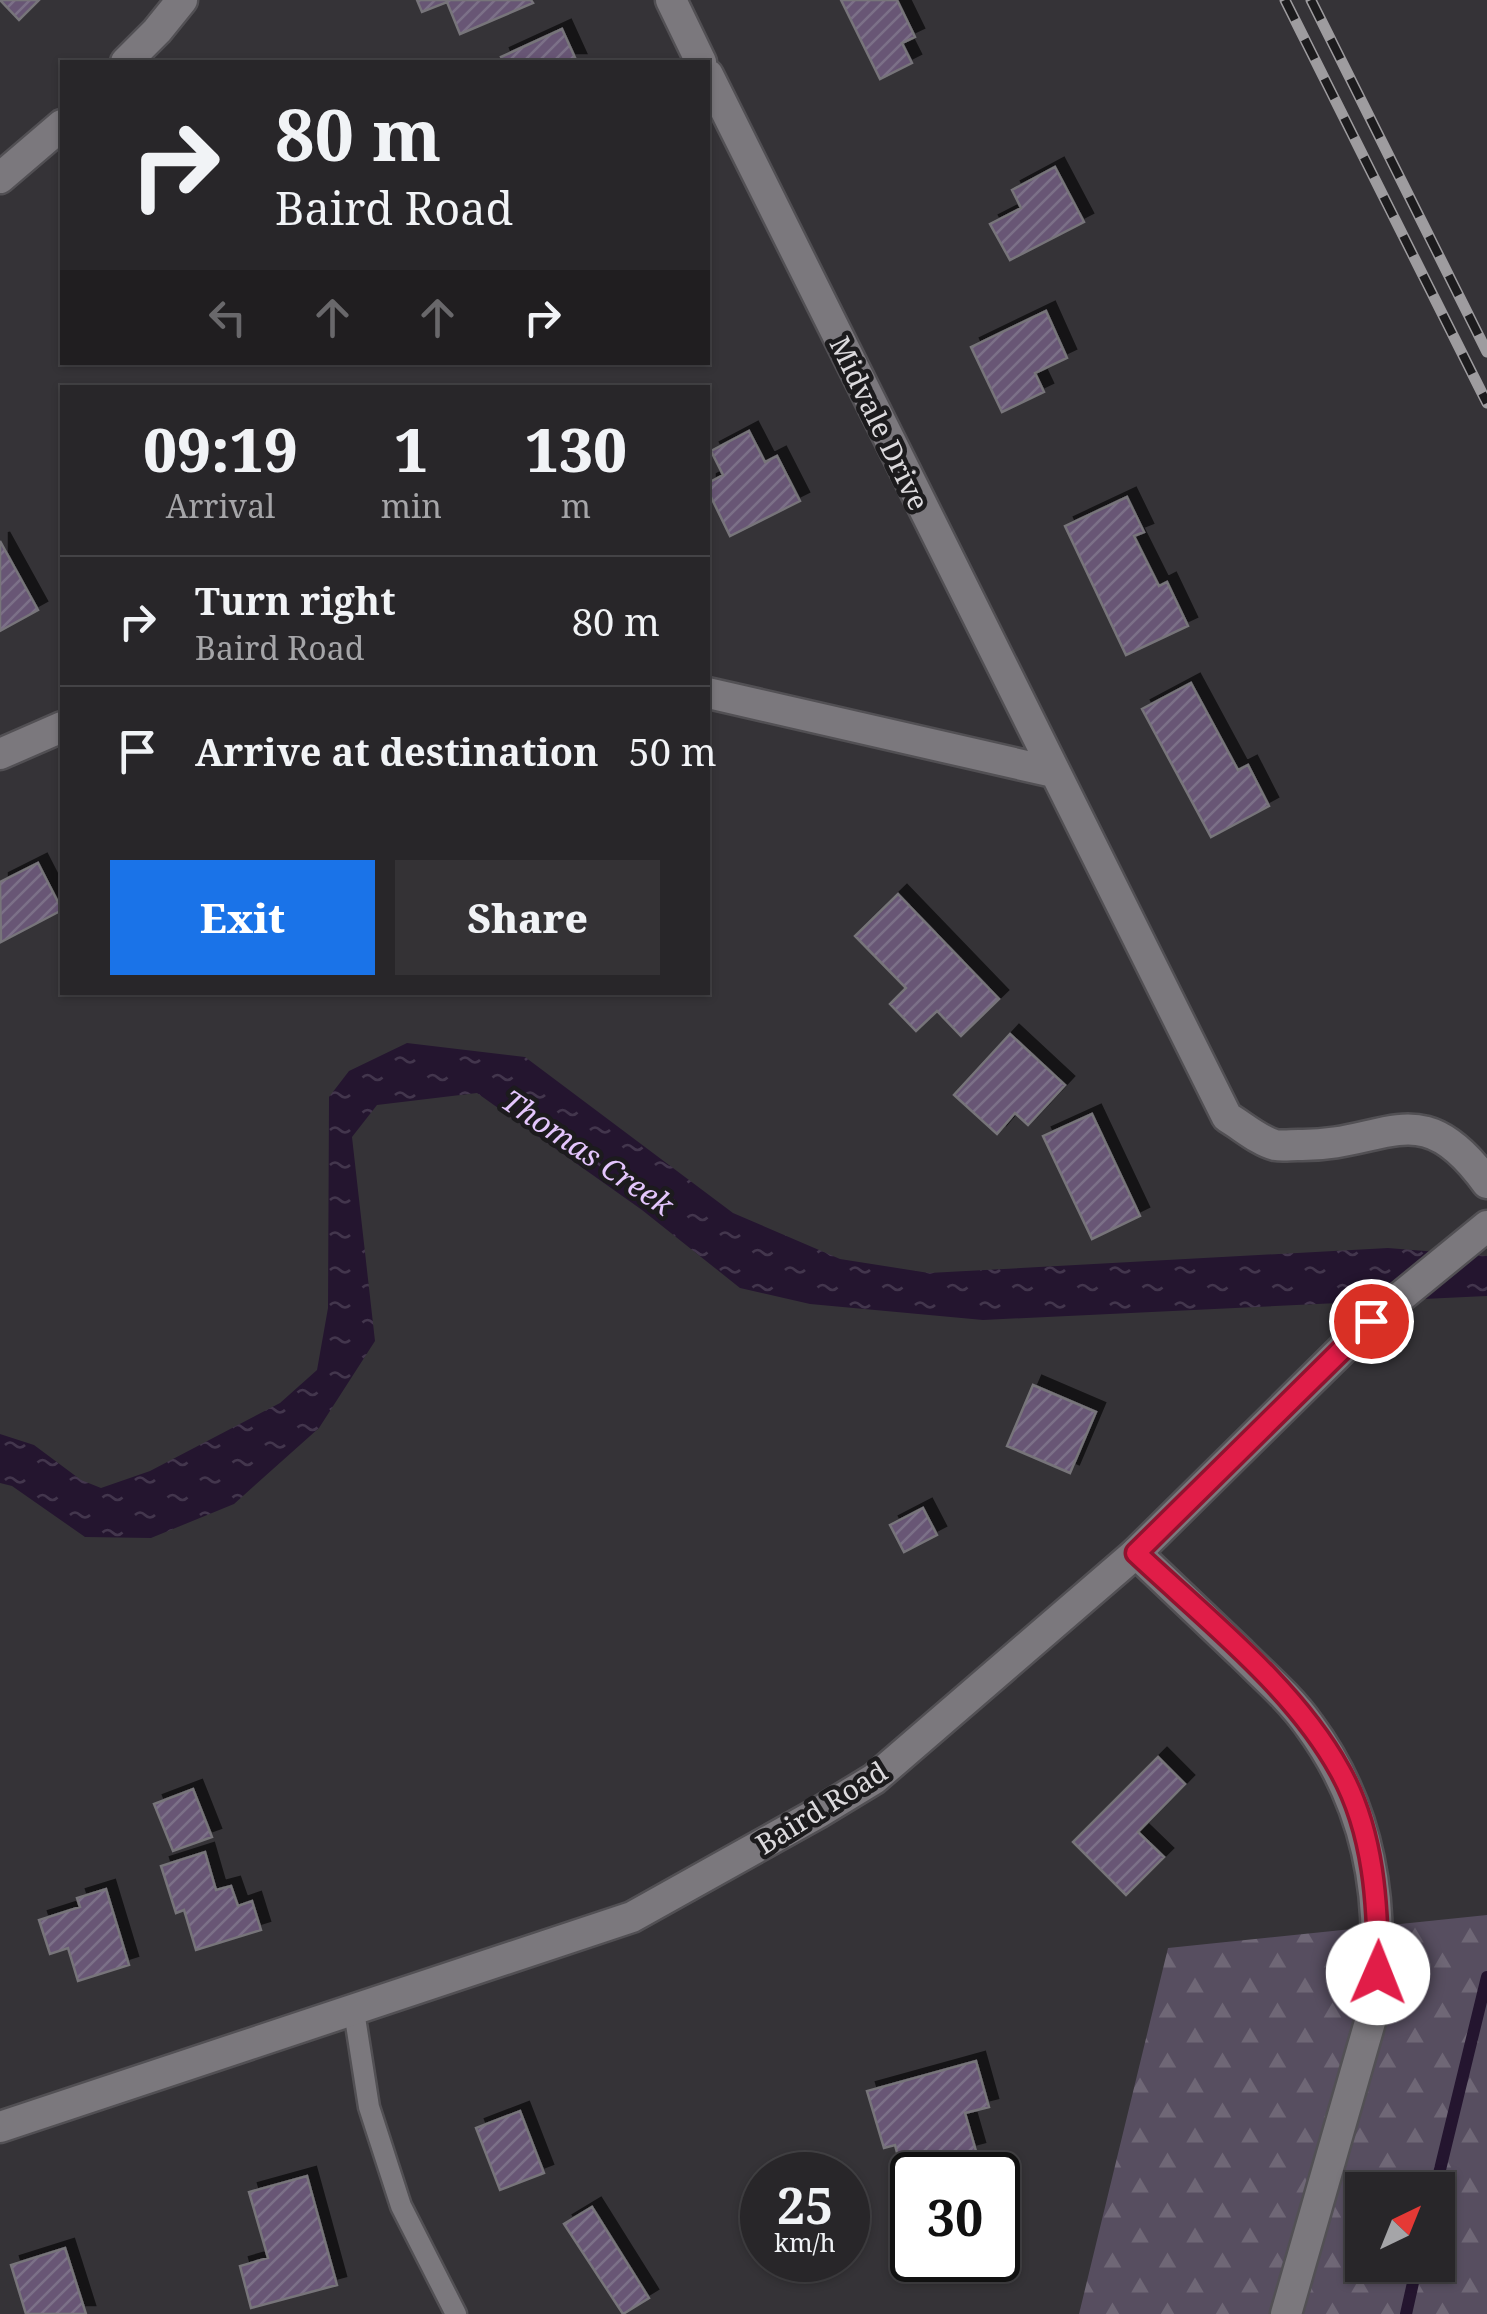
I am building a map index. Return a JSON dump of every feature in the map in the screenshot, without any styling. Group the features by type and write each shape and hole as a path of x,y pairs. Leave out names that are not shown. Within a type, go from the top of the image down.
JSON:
{"street":[{"path":"128,60 182,0"},
{"path":"670,0 701,60"},
{"name":"Midvale Drive","path":"710,79 1227,1117 1273,1144 1325,1146 1387,1129 1441,1134 1467,1156 1487,1184"},
{"path":"0,178 60,126"},
{"path":"710,693 1053,772"},
{"path":"0,754 60,728"},
{"name":"Baird Road","path":"0,2127 632,1918 818,1813 874,1779 1136,1553 1371,1321 1487,1226"},
{"path":"1136,1553 1308,1722 1341,1773 1361,1825 1373,1872 1378,1973 1370,2022 1286,2314"}],"lane":[{"path":"354,2011 369,2107 401,2206 456,2314"}],"green space":[{"path":"1487,1915 1487,2314 1079,2314 1168,1948"}],"water":[{"path":"407,1043 525,1057 733,1213 840,1259 929,1273 1388,1248 1487,1256 1487,1296 983,1320 810,1304 740,1288 642,1210 477,1093 377,1105 352,1137 375,1341 319,1428 234,1504 151,1538 85,1537 12,1486 0,1483 0,1434 34,1445 81,1480 101,1488 150,1471 280,1403 317,1370 328,1308 329,1097 349,1071"}],"building":[{"path":"0,0 39,0 19,20"},
{"path":"417,0 533,3 460,34 447,2 422,12"},
{"path":"841,0 897,0 915,37 902,43 912,63 880,79"},
{"path":"562,29 576,60 502,60 501,57"},
{"path":"1055,167 1084,222 1010,260 990,224 1021,208 1012,190"},
{"path":"1046,311 1067,358 1035,373 1044,392 1002,412 971,347"},
{"path":"749,431 765,462 777,456 800,501 730,536 710,495 710,482 723,475 711,451"},
{"path":"1127,497 1144,532 1134,536 1159,586 1167,582 1188,626 1126,655 1065,526"},
{"path":"0,541 38,610 0,631"},
{"path":"1191,683 1238,770 1248,765 1269,806 1211,837 1142,709"},
{"path":"38,863 60,911 1,942 0,882"},
{"path":"898,894 999,999 961,1036 937,1011 916,1031 890,1004 906,988 855,936"},
{"path":"1010,1034 1065,1085 1028,1125 1015,1113 997,1134 954,1095"},
{"path":"1092,1114 1140,1216 1092,1239 1043,1136"},
{"path":"1033,1385 1096,1412 1070,1473 1007,1446"},
{"path":"923,1508 937,1535 904,1552 890,1525"},
{"path":"1158,1757 1185,1784 1138,1832 1164,1857 1126,1895 1073,1842"},
{"path":"193,1789 212,1837 173,1851 154,1804"},
{"path":"205,1852 216,1890 231,1886 238,1906 252,1901 261,1930 196,1950 184,1910 176,1913 161,1866"},
{"path":"106,1889 129,1965 78,1981 68,1948 50,1954 39,1920 80,1907 77,1898"},
{"path":"976,2061 989,2107 965,2113 976,2151 897,2152 895,2145 884,2148 867,2091"},
{"path":"520,2111 544,2173 500,2190 476,2128"},
{"path":"307,2176 337,2285 251,2308 240,2266 268,2258 249,2192"},
{"path":"592,2207 649,2298 623,2314 564,2224"},
{"path":"65,2248 86,2314 26,2314 11,2265"}],"waterway":[{"name":"Thomas Creek","path":"1439,2172 1487,1977"},
{"name":"Thomas Creek","path":"1406,2314 1413,2282"}],"railway":[{"path":"1285,0 1487,403"},
{"path":"1311,0 1487,352"}],"route":[{"path":"1371,1321 1136,1553 1268,1679 1308,1722 1341,1773 1361,1825 1373,1872 1378,1973"}]}
